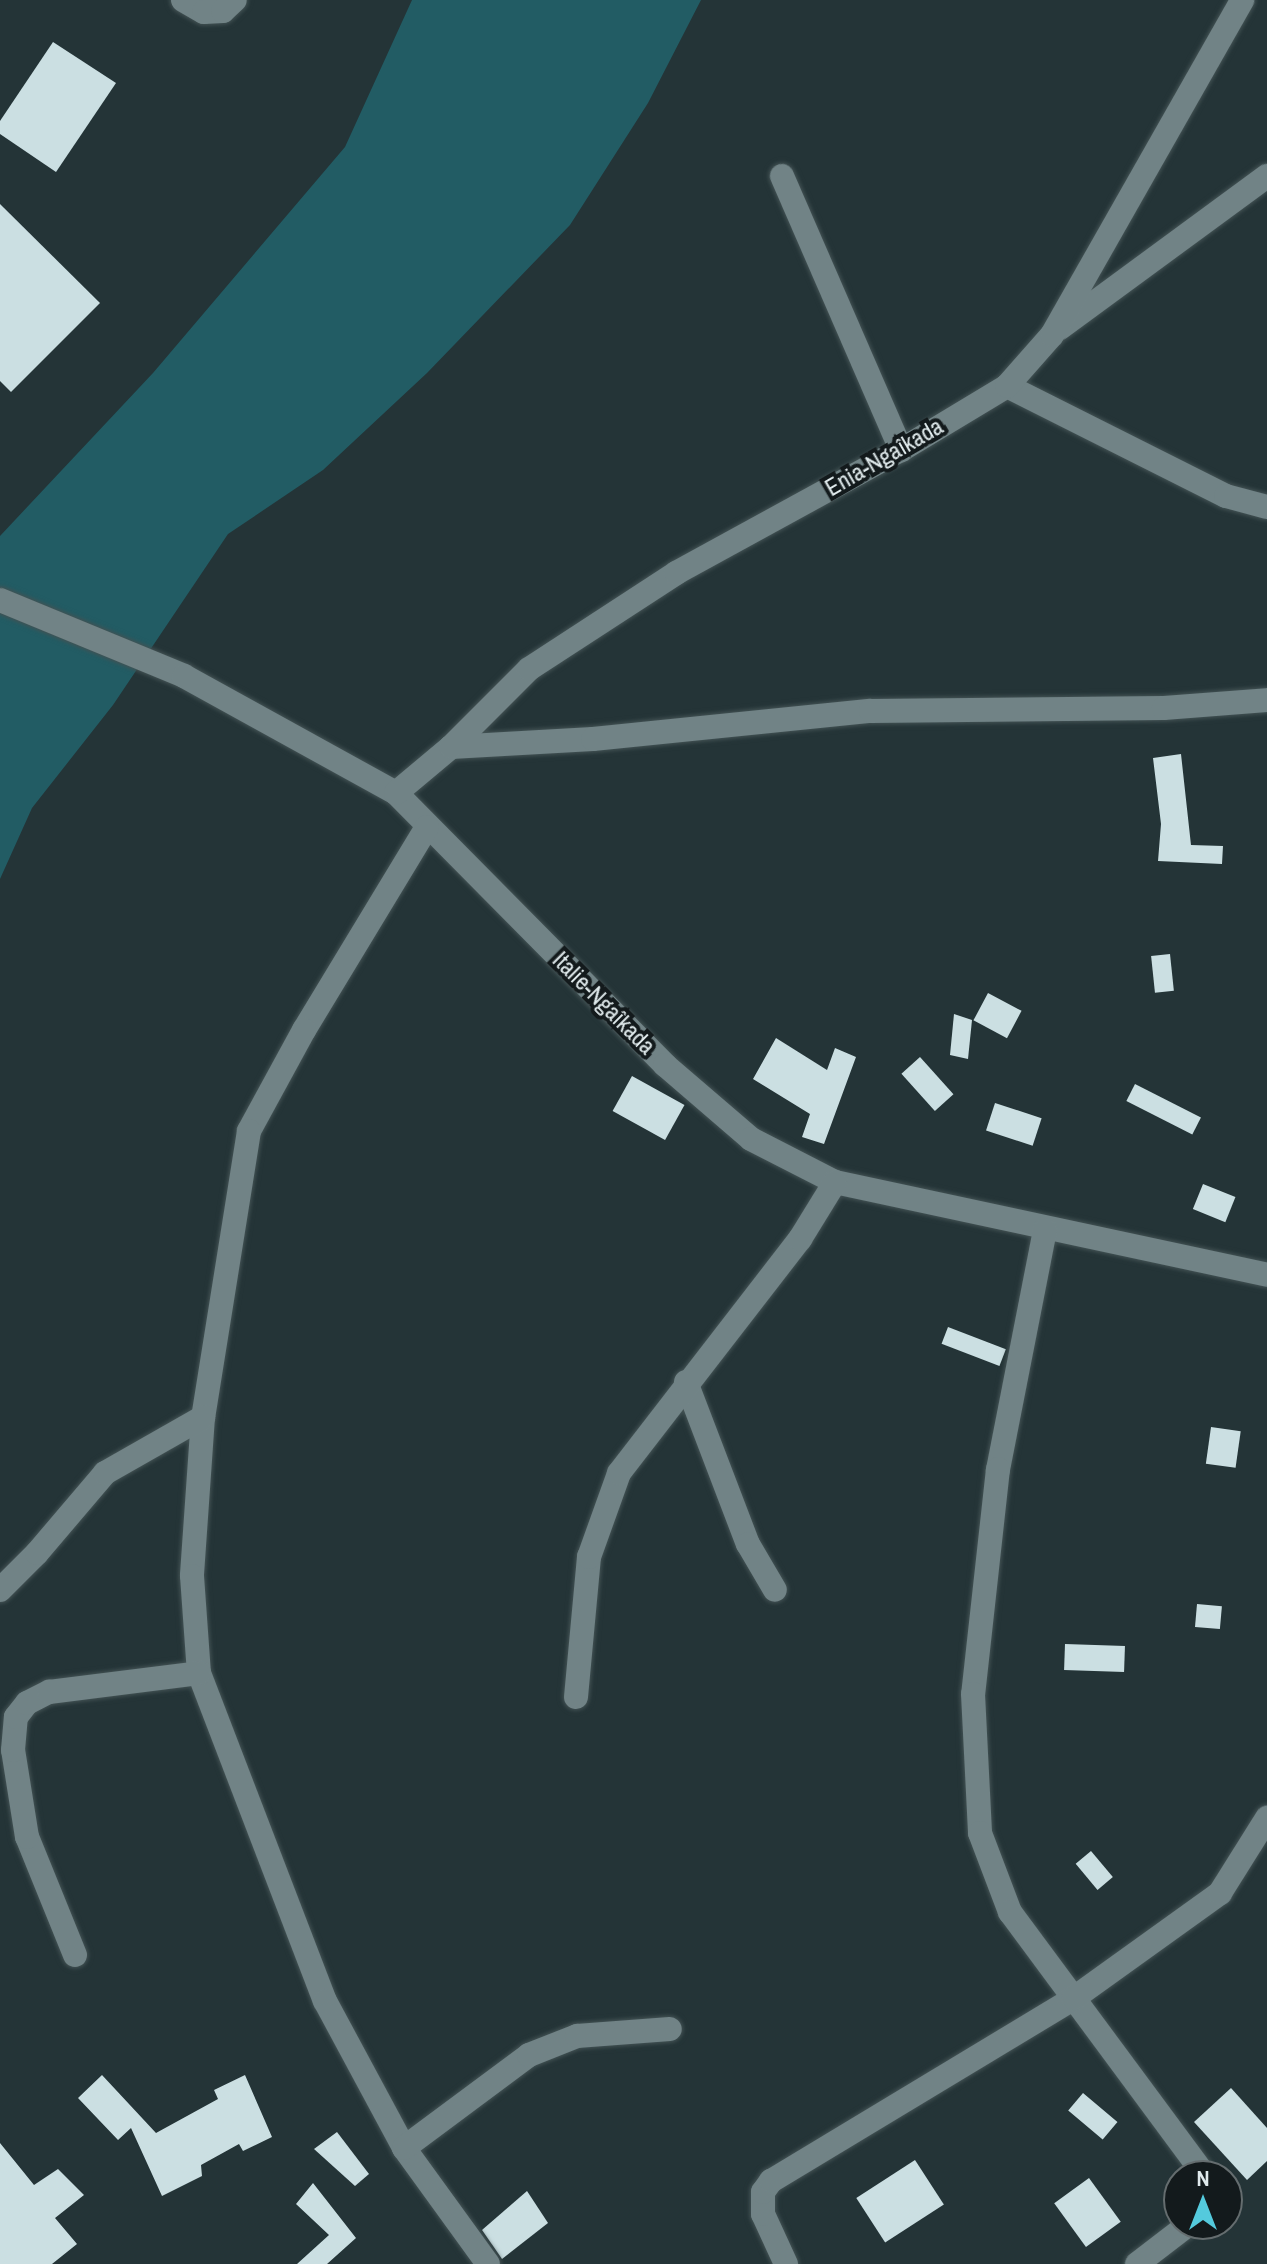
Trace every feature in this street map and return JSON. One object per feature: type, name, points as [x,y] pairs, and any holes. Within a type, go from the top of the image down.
[{"type":"street","points":[[183,0],[204,12],[223,11],[235,0]]},
{"type":"street","name":"Enia-Ngaîkada","points":[[396,793],[451,747],[529,669],[676,573],[901,450],[1007,386],[1052,335],[1242,0]]},
{"type":"street","points":[[782,176],[901,450]]},
{"type":"street","points":[[1052,335],[1267,176]]},
{"type":"street","points":[[1007,386],[1226,496],[1267,507]]},
{"type":"street","name":"Italie-Ngaîkada","points":[[0,600],[184,676],[396,793],[665,1065],[751,1139],[835,1182],[1045,1230],[1267,1275]]},
{"type":"street","points":[[451,747],[593,739],[871,711],[1164,708],[1267,700]]},
{"type":"street","points":[[427,827],[304,1030],[249,1131],[203,1417],[192,1576],[199,1673],[325,2001],[404,2148],[488,2264]]},
{"type":"street","points":[[576,1697],[589,1557],[619,1473],[686,1382],[800,1239],[835,1182]]},
{"type":"street","points":[[1045,1230],[998,1469],[973,1694],[980,1833],[1010,1912],[1193,2160]]},
{"type":"street","points":[[686,1382],[748,1544],[775,1590]]},
{"type":"street","points":[[0,1590],[37,1553],[105,1473],[203,1417]]},
{"type":"street","points":[[75,1955],[27,1837],[13,1750],[16,1717],[27,1703],[49,1692],[199,1673]]},
{"type":"street","points":[[786,2264],[763,2214],[763,2192],[771,2181],[1074,1998],[1220,1893],[1267,1818]]},
{"type":"street","points":[[404,2148],[529,2055],[577,2036],[670,2029]]},
{"type":"street","points":[[1137,2264],[1168,2240]]},
{"type":"shaded area","points":[[412,0],[701,0],[648,103],[570,225],[427,373],[323,470],[228,534],[113,705],[32,808],[0,879],[0,536],[153,373],[345,147]]},
{"type":"building","points":[[53,42],[116,83],[56,172],[0,134],[0,121]]},
{"type":"building","points":[[0,204],[100,303],[11,392],[0,381]]},
{"type":"building","points":[[1181,754],[1191,845],[1223,846],[1222,864],[1158,861],[1161,824],[1153,758]]},
{"type":"building","points":[[1170,954],[1174,991],[1155,993],[1151,956]]},
{"type":"building","points":[[988,993],[1022,1011],[1007,1038],[973,1020]]},
{"type":"building","points":[[954,1014],[972,1020],[968,1059],[950,1055]]},
{"type":"building","points":[[776,1038],[827,1070],[835,1048],[856,1057],[824,1144],[802,1137],[810,1114],[753,1079]]},
{"type":"building","points":[[920,1057],[953,1094],[935,1111],[901,1074]]},
{"type":"building","points":[[632,1076],[684,1105],[665,1140],[613,1111]]},
{"type":"building","points":[[1135,1084],[1201,1118],[1192,1135],[1126,1101]]},
{"type":"building","points":[[995,1103],[1042,1118],[1033,1146],[986,1131]]},
{"type":"building","points":[[1203,1184],[1235,1197],[1225,1222],[1193,1209]]},
{"type":"building","points":[[948,1327],[1006,1349],[999,1366],[942,1344]]},
{"type":"building","points":[[1211,1427],[1241,1431],[1236,1468],[1206,1464]]},
{"type":"building","points":[[1197,1604],[1222,1606],[1220,1629],[1195,1627]]},
{"type":"building","points":[[1065,1644],[1125,1646],[1124,1672],[1064,1670]]},
{"type":"building","points":[[1091,1851],[1113,1877],[1098,1890],[1076,1864]]},
{"type":"building","points":[[102,2075],[156,2133],[218,2099],[214,2090],[245,2075],[272,2137],[243,2151],[239,2144],[201,2165],[202,2176],[162,2196],[131,2128],[118,2140],[78,2098]]},
{"type":"building","points":[[1231,2088],[1267,2128],[1267,2161],[1247,2180],[1243,2176],[1243,2160],[1229,2160],[1194,2122]]},
{"type":"building","points":[[1083,2093],[1117,2122],[1103,2140],[1068,2111]]},
{"type":"building","points":[[337,2132],[369,2174],[355,2186],[314,2149]]},
{"type":"building","points":[[0,2143],[34,2185],[58,2169],[84,2195],[55,2218],[77,2244],[52,2264],[0,2264]]},
{"type":"building","points":[[915,2160],[944,2204],[885,2243],[856,2198]]},
{"type":"building","points":[[1089,2178],[1121,2222],[1086,2247],[1054,2203]]},
{"type":"building","points":[[313,2183],[356,2238],[327,2264],[297,2264],[329,2235],[296,2204]]},
{"type":"building","points":[[527,2191],[548,2223],[502,2259],[482,2230]]}]
